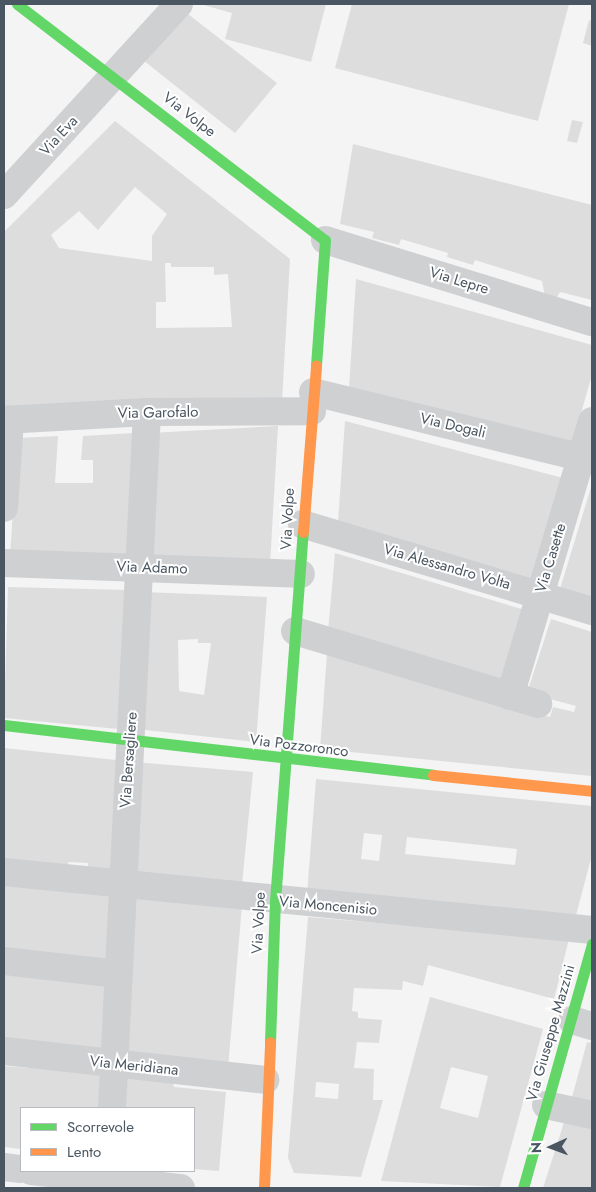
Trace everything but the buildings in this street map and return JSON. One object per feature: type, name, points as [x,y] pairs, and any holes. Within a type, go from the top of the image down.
[{"type":"main road","name":"Via Volpe","points":[[17,4],[115,77],[325,240],[302,524],[301,574],[274,901],[265,1080],[264,1188]]},
{"type":"main road","name":"Via Pozzoronco","points":[[4,725],[131,738],[286,760],[592,790]]},
{"type":"main road","name":"Via Giuseppe Mazzini","points":[[523,1188],[546,1105],[582,1023],[592,944]]},
{"type":"street","name":"Via Eva","points":[[4,195],[115,77],[179,4]]},
{"type":"street","name":"Via Lepre","points":[[325,240],[592,322]]},
{"type":"street","name":"Via Garofalo","points":[[7,420],[313,402]]},
{"type":"street","name":"Via Dogali","points":[[313,402],[587,458]]},
{"type":"street","name":"Via Bersagliere","points":[[112,1107],[120,882],[131,738],[147,412]]},
{"type":"street","points":[[4,508],[7,420]]},
{"type":"street","name":"Via Casette","points":[[510,696],[540,594],[587,458],[592,421]]},
{"type":"street","name":"Via Alessandro Volta","points":[[302,524],[592,611]]},
{"type":"street","name":"Via Adamo","points":[[4,563],[301,574]]},
{"type":"street","points":[[295,631],[538,704]]},
{"type":"street","name":"Via Moncenisio","points":[[4,872],[120,882],[274,901],[592,930]]},
{"type":"street","points":[[4,961],[118,974]]},
{"type":"street","name":"Via Meridiana","points":[[4,1051],[265,1080]]},
{"type":"street","points":[[546,1105],[592,1115]]},
{"type":"street","points":[[4,1167],[20,1169]]},
{"type":"street","points":[[38,1172],[181,1188]]},
{"type":"traffic: fast","points":[[17,4],[325,240],[316,366]]},
{"type":"traffic: fast","points":[[270,1042],[275,901],[303,532]]},
{"type":"traffic: fast","points":[[4,725],[433,775]]},
{"type":"traffic: fast","points":[[523,1188],[592,944]]},
{"type":"traffic: slow","points":[[303,532],[316,366]]},
{"type":"traffic: slow","points":[[433,775],[592,791]]},
{"type":"traffic: slow","points":[[264,1188],[270,1042]]}]
